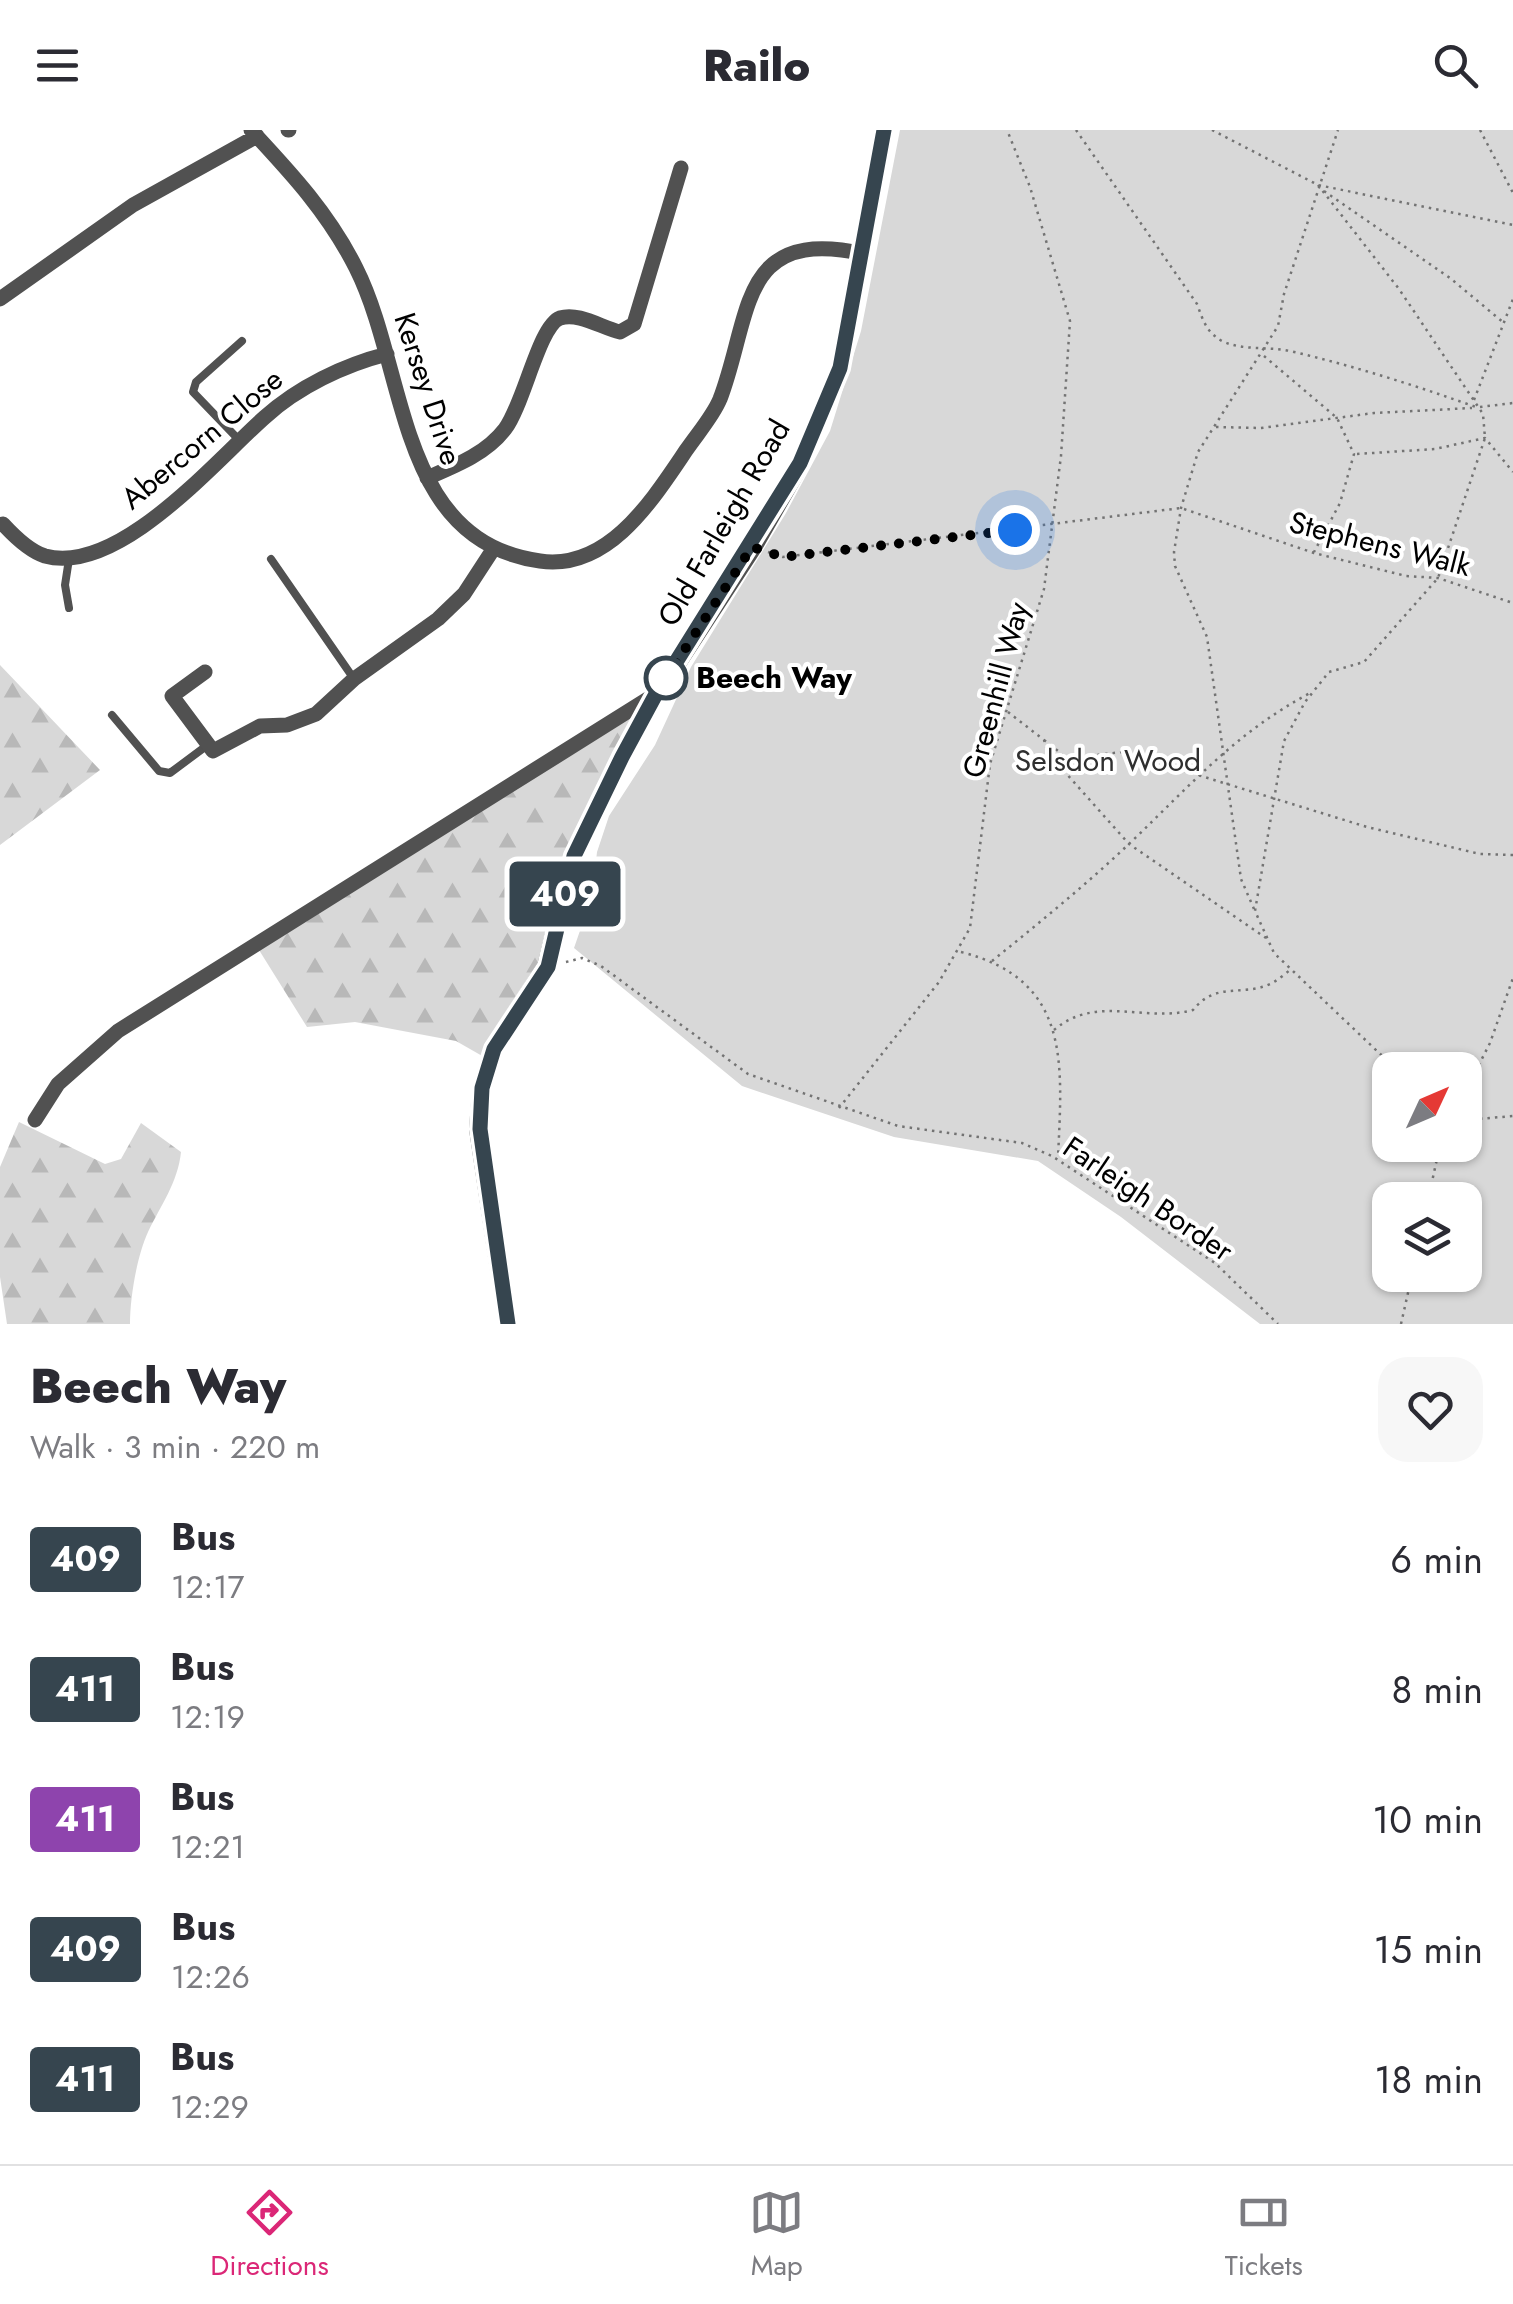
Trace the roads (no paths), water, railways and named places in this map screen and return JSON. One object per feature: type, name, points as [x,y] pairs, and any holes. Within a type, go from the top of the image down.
[{"type":"street","name":"Old Farleigh Road","points":[[508,1324],[480,1129],[482,1088],[494,1049],[548,967],[574,856],[656,694],[752,547],[800,463],[840,368],[884,130]]},
{"type":"street","name":"Kersey Drive","points":[[254,133],[317,201],[358,270],[426,478],[474,540],[511,557],[565,565],[598,551],[650,504],[719,401],[746,303],[766,270],[794,252],[826,246],[864,254]]},
{"type":"street","points":[[0,299],[133,205],[254,133]]},
{"type":"street","points":[[426,478],[471,458],[503,432],[521,403],[543,336],[554,322],[578,317],[620,332],[634,324],[681,168]]},
{"type":"street","name":"Abercorn Close","points":[[69,559],[137,530],[175,505],[300,391],[364,360],[387,354]]},
{"type":"street","points":[[3,524],[43,556],[69,559]]},
{"type":"street","points":[[205,672],[172,696],[213,751],[260,726],[287,725],[316,714],[354,679],[438,619],[464,594],[494,548]]},
{"type":"street","points":[[35,1120],[58,1084],[118,1031],[656,694]]},
{"type":"lane","points":[[240,442],[193,392],[196,382],[242,341]]},
{"type":"lane","points":[[68,608],[65,585],[69,559]]},
{"type":"lane","points":[[272,559],[354,679]]},
{"type":"lane","points":[[112,715],[159,770],[170,773],[208,744]]},
{"type":"place","name":"Beech Way","points":[[666,678]]},
{"type":"park label","name":"Selsdon Wood","points":[[1108,761]]}]
